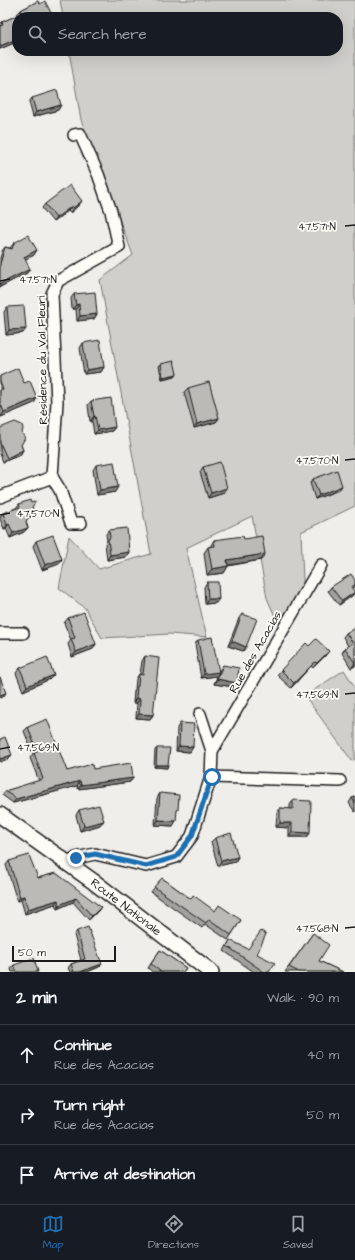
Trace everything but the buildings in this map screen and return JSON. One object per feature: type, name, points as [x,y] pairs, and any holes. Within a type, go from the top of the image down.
[{"type":"main road","name":"Route Nationale","points":[[0,815],[211,972]]},
{"type":"street","name":"Résidence du Val Fleuri","points":[[52,477],[57,402],[52,294],[58,281],[119,247],[112,211],[98,174],[80,134],[74,135]]},
{"type":"street","points":[[0,497],[52,477],[60,490],[71,523],[81,523]]},
{"type":"street","name":"Rue des Acacias","points":[[212,751],[320,565]]},
{"type":"street","points":[[0,633],[23,633]]},
{"type":"street","points":[[69,865],[76,858],[95,854],[146,866],[176,857],[192,836],[212,777],[212,751],[200,714]]},
{"type":"street","points":[[212,777],[340,781]]},
{"type":"shaded area","points":[[60,0],[355,0],[355,506],[301,532],[304,604],[278,623],[267,598],[252,516],[186,548],[207,637],[170,634],[102,638],[85,608],[59,588],[69,536],[99,569],[151,554],[100,280],[133,255],[81,120],[70,56],[343,56],[343,12],[62,12]]},
{"type":"shaded area","points":[[344,670],[355,687],[355,759],[352,761],[305,696]]},
{"type":"route","points":[[76,858],[95,854],[146,866],[176,857],[192,836],[212,777]]}]
